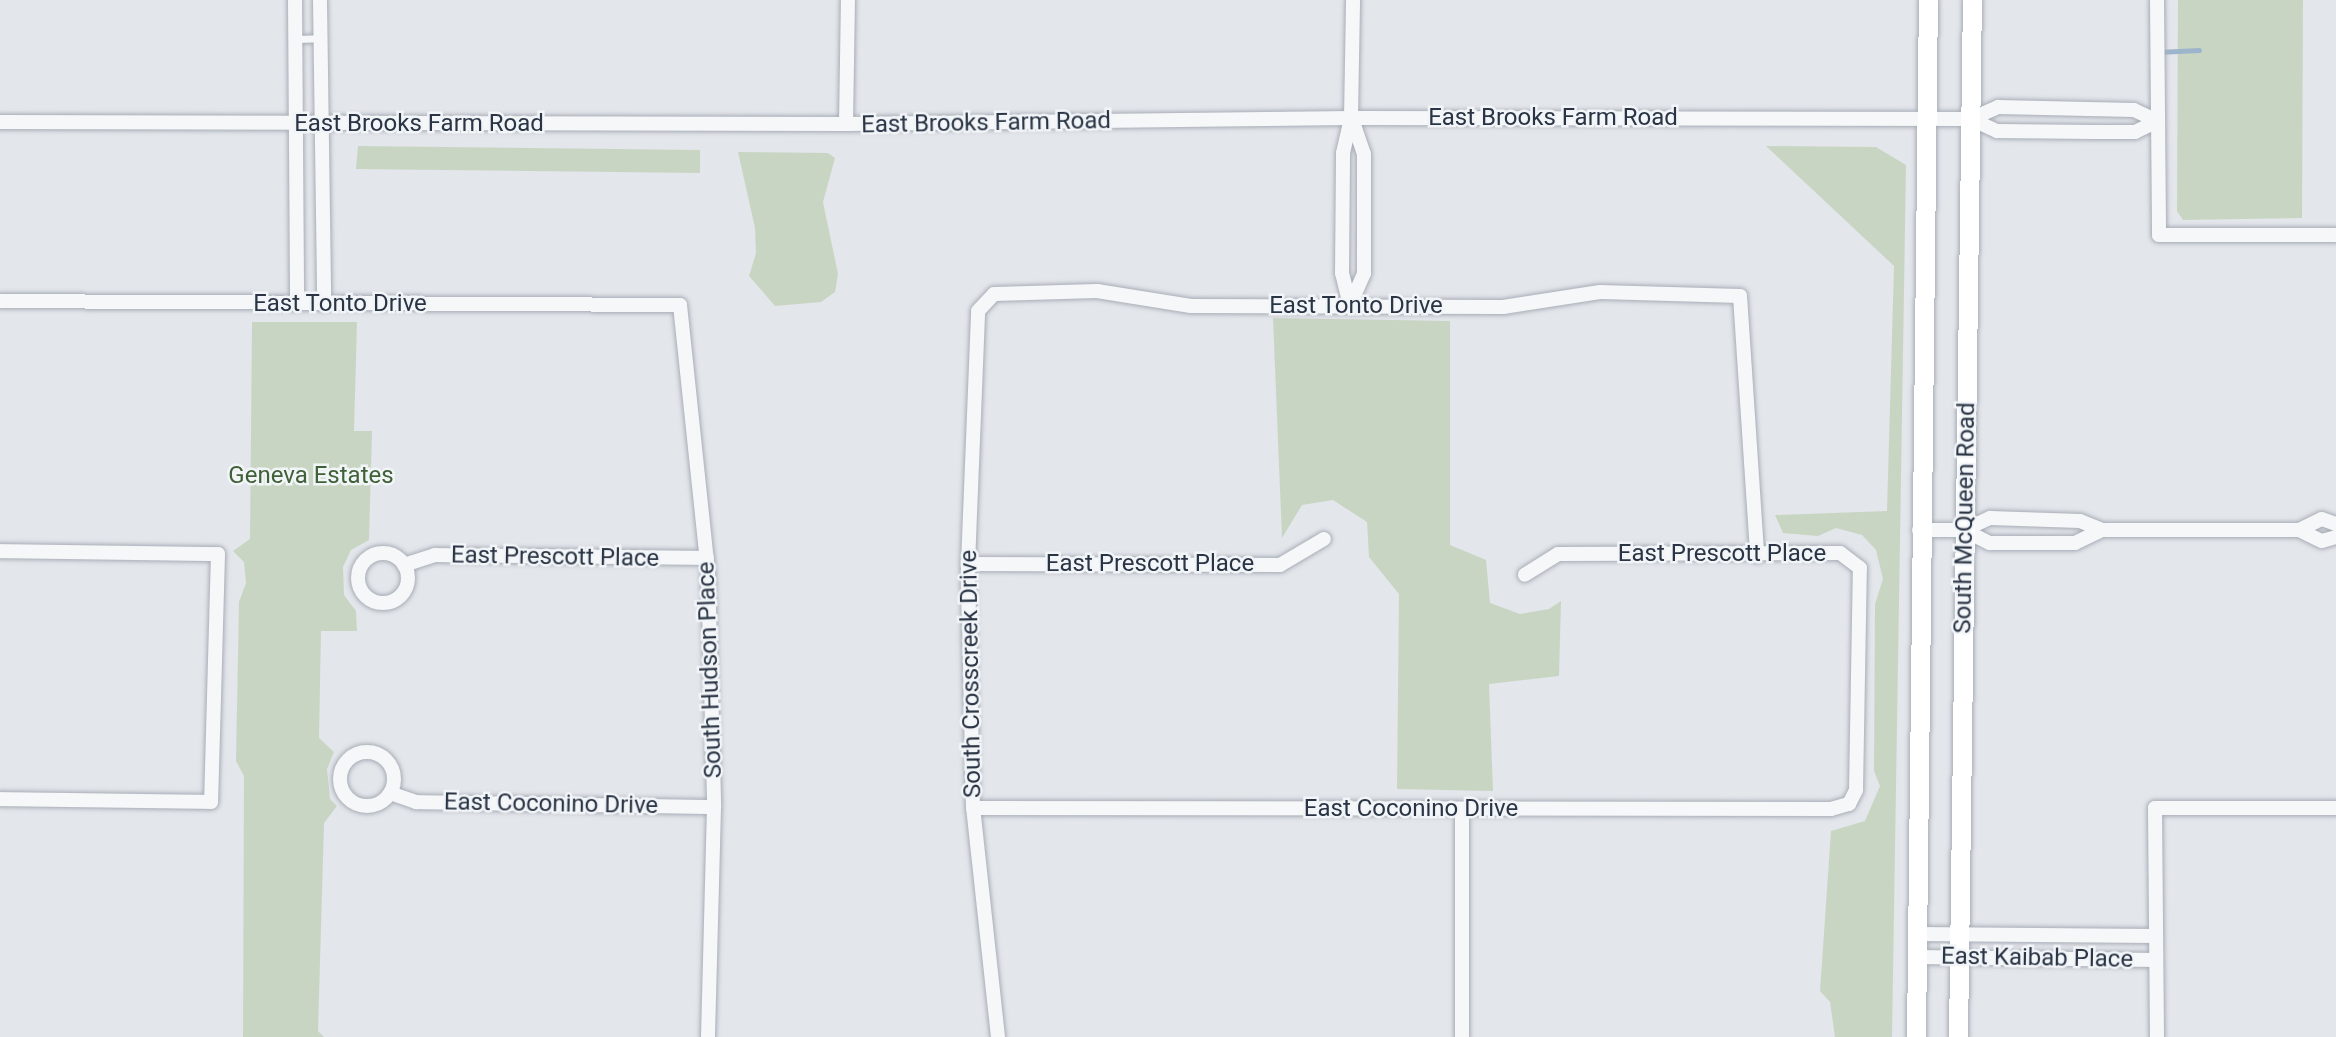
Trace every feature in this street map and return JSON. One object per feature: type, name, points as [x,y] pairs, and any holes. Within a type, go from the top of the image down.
[{"type":"main road","name":"South McQueen Road","points":[[1916,1037],[1919,530],[1928,0]]},
{"type":"main road","name":"South McQueen Road","points":[[1958,1037],[1972,0]]},
{"type":"street","points":[[295,0],[296,304]]},
{"type":"street","points":[[320,0],[324,304]]},
{"type":"street","points":[[846,124],[848,0]]},
{"type":"street","points":[[1350,305],[1342,260],[1343,153],[1351,118],[1353,0]]},
{"type":"street","points":[[2157,0],[2159,234],[2336,235]]},
{"type":"street","name":"East Brooks Farm Road","points":[[0,122],[846,124],[1351,118],[1971,119],[1998,107],[2134,110],[2158,121]]},
{"type":"street","points":[[2071,132],[2072,108]]},
{"type":"street","points":[[1350,305],[1364,273],[1364,154],[1351,118]]},
{"type":"street","name":"East Brooks Farm Road","points":[[1971,119],[1997,131],[2071,132],[2135,132],[2158,121]]},
{"type":"street","name":"East Tonto Drive","points":[[978,311],[994,294],[1097,291],[1191,306],[1503,307],[1600,292],[1740,296],[1757,555]]},
{"type":"street","name":"East Tonto Drive","points":[[0,301],[680,305]]},
{"type":"street","name":"South Hudson Place","points":[[680,305],[708,558],[714,807],[708,1037]]},
{"type":"street","name":"South Crosscreek Drive","points":[[978,311],[968,564],[973,808],[998,1037]]},
{"type":"street","points":[[1919,530],[1964,530],[1990,518],[2080,521],[2102,530],[2299,530],[2322,519],[2336,524]]},
{"type":"street","points":[[2046,520],[2046,543]]},
{"type":"street","points":[[1964,530],[1990,543],[2074,542],[2102,530]]},
{"type":"street","points":[[2299,530],[2322,541],[2336,537]]},
{"type":"street","name":"East Prescott Place","points":[[968,564],[1280,565],[1324,539]]},
{"type":"street","points":[[0,551],[218,554],[211,802],[0,799]]},
{"type":"street","name":"East Prescott Place","points":[[1525,575],[1558,554],[1840,553],[1860,568],[1856,790],[1849,804]]},
{"type":"street","name":"East Prescott Place","points":[[404,565],[435,555],[708,558]]},
{"type":"street","name":"East Coconino Drive","points":[[390,793],[416,802],[714,807]]},
{"type":"street","name":"East Coconino Drive","points":[[973,808],[1832,809],[1849,804]]},
{"type":"street","points":[[2157,1037],[2155,808],[2336,808]]},
{"type":"street","points":[[1462,809],[1462,1037]]},
{"type":"street","name":"East Kaibab Place","points":[[1917,934],[2156,936]]},
{"type":"street","name":"East Kaibab Place","points":[[1917,957],[2156,960]]},
{"type":"lane","points":[[296,39],[321,38]]},
{"type":"lane","points":[[2089,936],[2089,960]]},
{"type":"green space","points":[[2178,0],[2303,0],[2302,218],[2183,220],[2177,211]]},
{"type":"green space","points":[[358,146],[700,150],[700,173],[356,169]]},
{"type":"green space","points":[[1766,146],[1876,147],[1906,165],[1892,1037],[1835,1037],[1830,1002],[1820,991],[1831,831],[1865,821],[1880,786],[1874,771],[1875,604],[1883,579],[1876,550],[1862,535],[1836,528],[1818,536],[1783,533],[1775,515],[1887,511],[1894,266]]},
{"type":"green space","points":[[738,152],[828,153],[835,158],[823,202],[838,274],[835,292],[821,302],[775,306],[749,276],[756,253],[755,228]]},
{"type":"green space","points":[[1273,318],[1450,321],[1450,545],[1486,560],[1490,603],[1520,614],[1549,609],[1561,601],[1559,676],[1489,684],[1493,791],[1397,789],[1399,594],[1369,557],[1367,522],[1333,500],[1302,505],[1282,538]]},
{"type":"green space","name":"Geneva Estates","points":[[252,322],[357,322],[354,431],[372,431],[369,540],[351,550],[343,567],[344,595],[356,611],[357,631],[321,631],[319,738],[334,752],[327,769],[330,799],[337,806],[324,823],[318,1031],[324,1037],[243,1037],[244,776],[236,761],[239,602],[246,583],[244,562],[233,551],[250,539]]},
{"type":"waterway","points":[[2158,52],[2199,50]]}]
